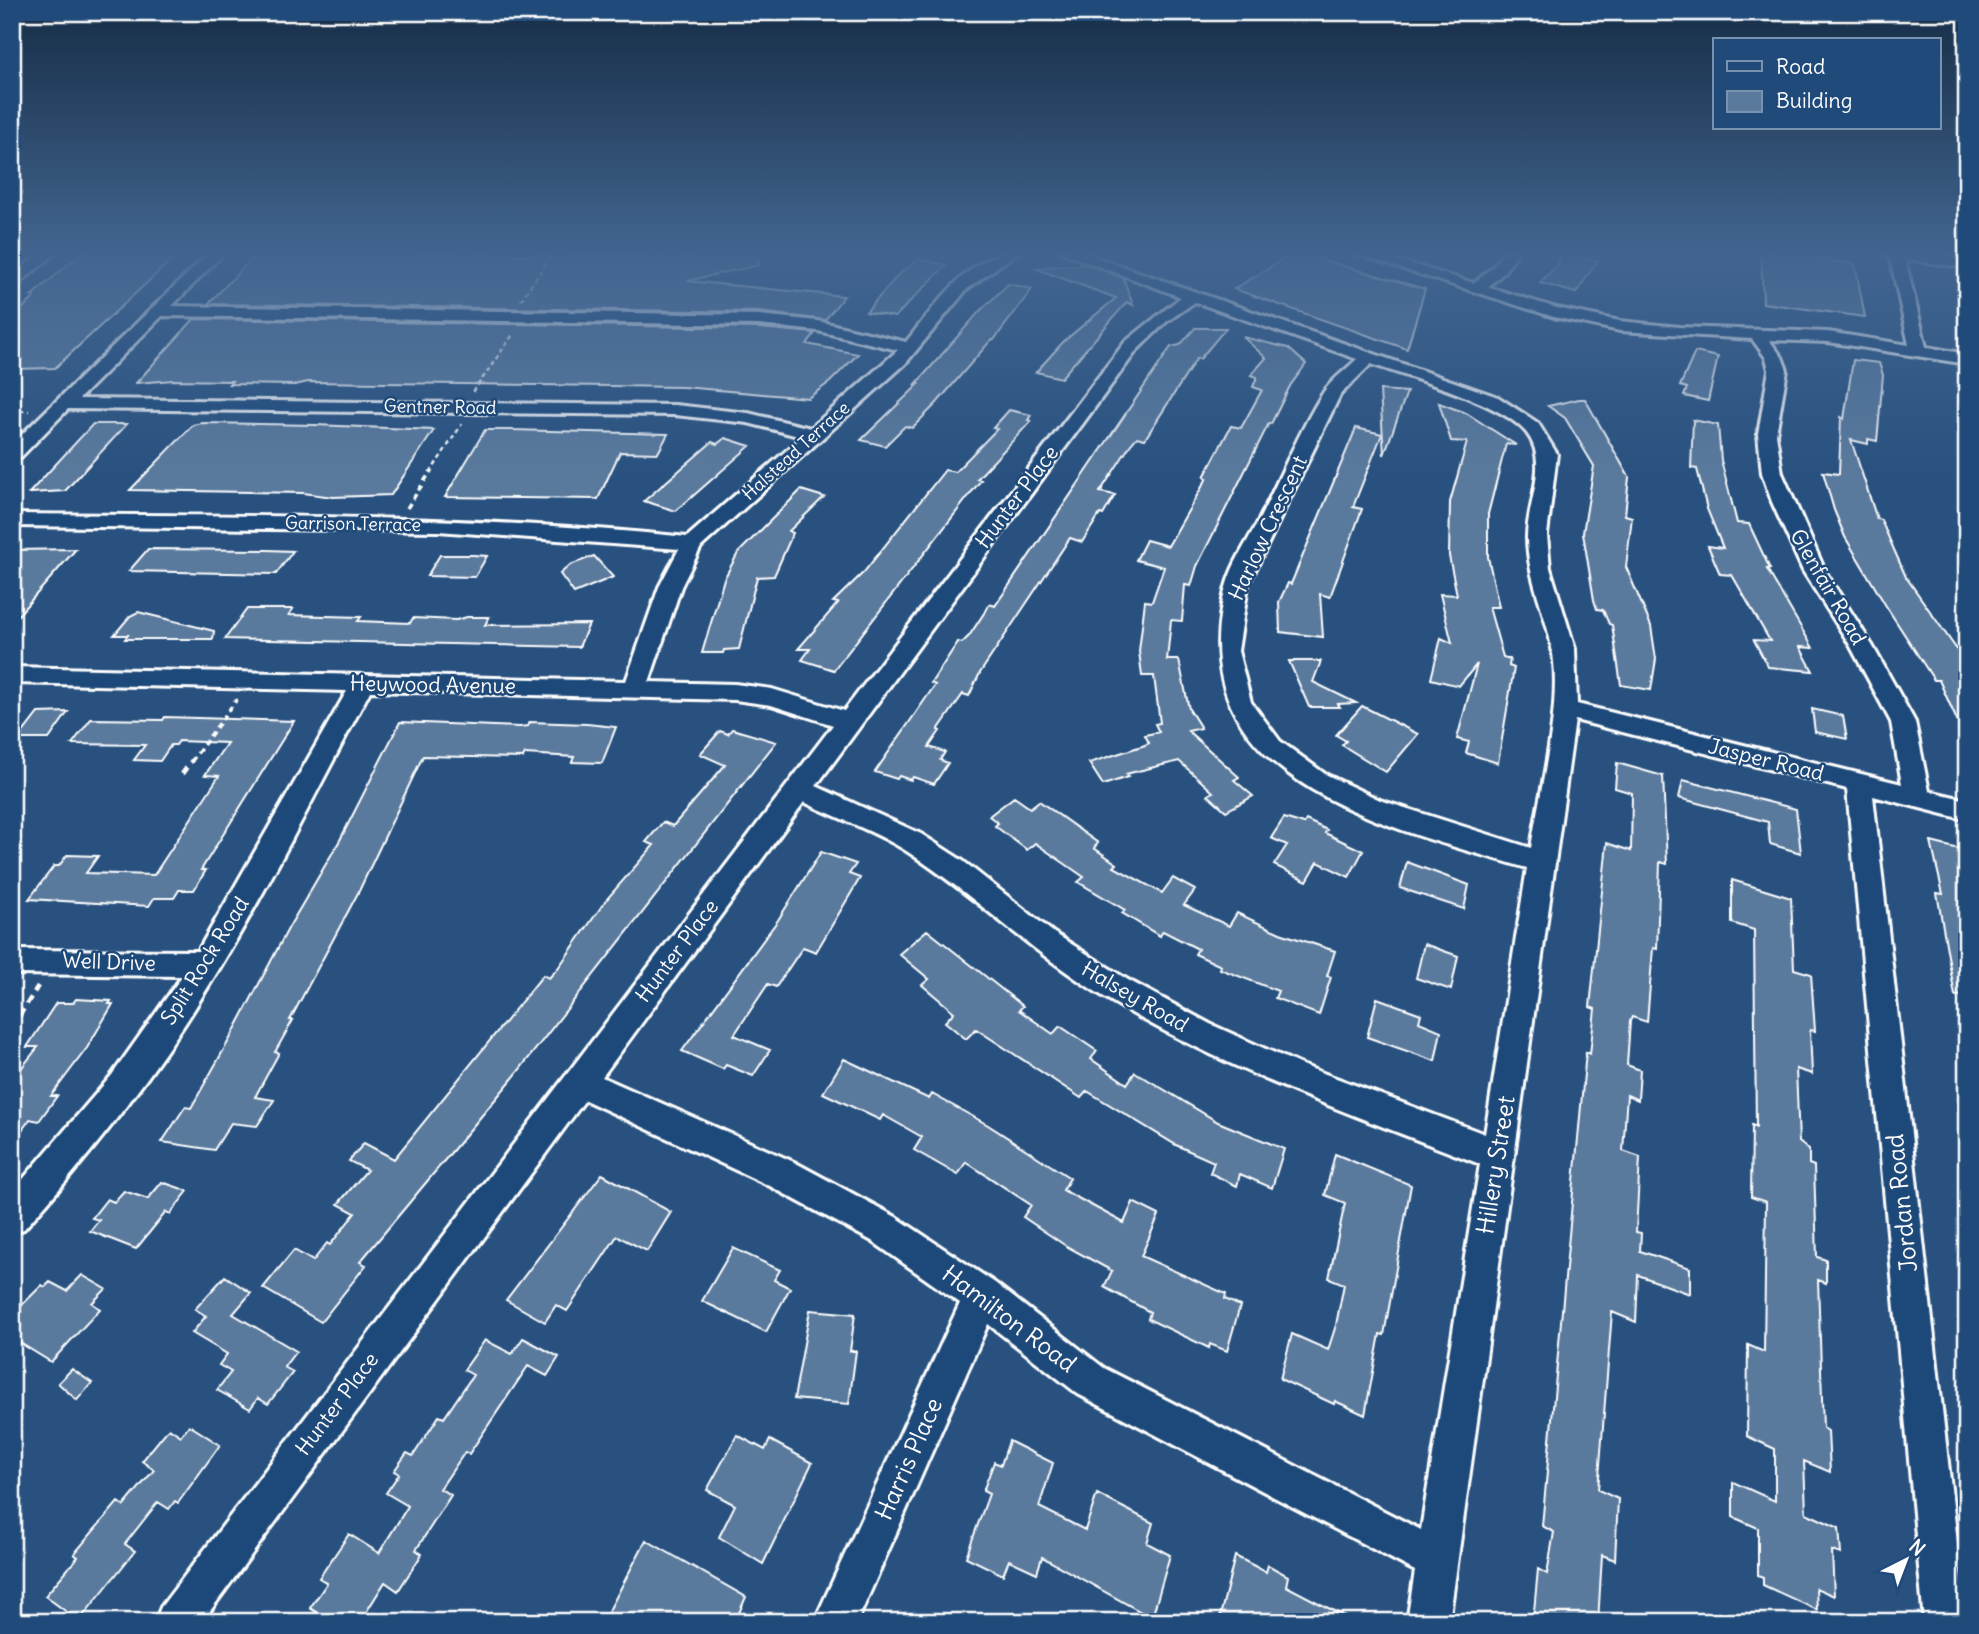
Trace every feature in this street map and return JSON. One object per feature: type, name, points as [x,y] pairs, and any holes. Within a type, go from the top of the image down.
[{"type":"street","points":[[12,455],[140,328]]},
{"type":"street","points":[[828,328],[910,348]]},
{"type":"street","name":"Halstead Terrace","points":[[635,689],[670,587],[692,544],[910,348],[927,328]]},
{"type":"street","name":"Hunter Place","points":[[176,1622],[1130,345],[1149,328]]},
{"type":"street","name":"Hillery Street","points":[[1288,328],[1492,401],[1515,413],[1532,427],[1543,441],[1548,465],[1536,535],[1539,568],[1564,649],[1565,709],[1428,1622]]},
{"type":"street","points":[[1654,328],[1828,337],[1967,359]]},
{"type":"street","points":[[1912,328],[1918,350]]},
{"type":"street","name":"Glenfair Road","points":[[1757,335],[1779,370],[1767,434],[1772,473],[1782,502],[1814,571],[1861,645],[1903,722],[1918,798]]},
{"type":"street","name":"Harlow Crescent","points":[[1369,357],[1332,393],[1237,584],[1227,635],[1234,691],[1247,716],[1265,741],[1321,786],[1356,804],[1542,862]]},
{"type":"street","name":"Gentner Road","points":[[63,404],[470,407],[700,412],[748,418],[813,434]]},
{"type":"street","name":"Garrison Terrace","points":[[12,520],[397,524],[583,531],[692,544]]},
{"type":"street","name":"Heywood Avenue","points":[[12,675],[735,692],[772,697],[849,721]]},
{"type":"street","name":"Split Rock Road","points":[[12,1217],[111,1099],[206,964],[363,683]]},
{"type":"street","name":"Jasper Road","points":[[1565,709],[1967,810]]},
{"type":"street","name":"Jordan Road","points":[[1859,783],[1945,1622]]},
{"type":"street","name":"Halsey Road","points":[[799,789],[912,841],[953,869],[1044,942],[1117,989],[1199,1034],[1289,1075],[1498,1155]]},
{"type":"street","name":"Well Drive","points":[[12,962],[46,960],[206,964]]},
{"type":"street","name":"Hamilton Road","points":[[579,1082],[782,1174],[884,1229],[982,1296],[1091,1381],[1437,1560]]},
{"type":"street","name":"Harris Place","points":[[835,1622],[982,1296]]},
{"type":"path","points":[[397,524],[519,328]]},
{"type":"path","points":[[182,774],[240,695]]},
{"type":"path","points":[[12,1028],[42,979]]},
{"type":"building","points":[[12,328],[98,328],[55,368],[12,369]]},
{"type":"building","points":[[186,328],[762,328],[815,333],[807,344],[858,354],[830,382],[808,398],[683,387],[308,382],[295,385],[173,380],[136,383]]},
{"type":"building","points":[[965,328],[1003,328],[912,428],[905,426],[885,446],[861,440],[919,384],[916,384]]},
{"type":"building","points":[[1079,328],[1104,328],[1061,378],[1036,372]]},
{"type":"building","points":[[1195,328],[1226,328],[1200,359],[1197,358],[1145,439],[1137,437],[1131,444],[1100,492],[1115,495],[1103,515],[1100,514],[1082,542],[1070,538],[980,673],[969,696],[963,694],[938,730],[940,731],[929,747],[945,752],[940,760],[948,763],[934,784],[913,777],[911,780],[899,776],[897,779],[875,772],[935,685],[931,683],[958,642],[962,643],[969,636],[990,604],[995,606],[1171,347],[1180,345]]},
{"type":"building","points":[[1347,328],[1413,328],[1407,349]]},
{"type":"building","points":[[1243,337],[1288,348],[1306,364],[1290,386],[1271,424],[1269,423],[1197,566],[1191,586],[1185,585],[1182,621],[1171,620],[1167,660],[1179,660],[1189,709],[1201,728],[1188,731],[1239,777],[1234,780],[1253,796],[1226,811],[1208,795],[1213,792],[1179,761],[1126,774],[1128,777],[1103,785],[1089,763],[1145,745],[1149,743],[1145,735],[1159,732],[1155,724],[1160,723],[1154,676],[1142,676],[1139,651],[1145,601],[1152,602],[1164,567],[1136,560],[1146,540],[1168,546],[1207,478],[1204,477],[1231,426],[1241,428],[1262,390],[1253,387],[1257,377],[1251,375],[1266,358]]},
{"type":"building","points":[[1695,352],[1718,357],[1708,401],[1684,396],[1687,388],[1680,386]]},
{"type":"building","points":[[1853,360],[1879,363],[1883,375],[1877,441],[1868,439],[1868,444],[1851,440],[1877,519],[1881,520],[1906,577],[1967,664],[1967,743],[1939,680],[1934,680],[1886,606],[1845,537],[1834,510],[1823,472],[1839,474],[1841,417],[1844,419]]},
{"type":"building","points":[[1380,390],[1407,392],[1384,455]]},
{"type":"building","points":[[1585,399],[1629,477],[1625,515],[1632,517],[1626,567],[1651,626],[1656,659],[1651,690],[1621,685],[1612,625],[1603,610],[1597,609],[1594,600],[1583,533],[1594,466],[1565,418],[1548,406]]},
{"type":"building","points":[[1439,403],[1466,413],[1516,445],[1506,444],[1488,514],[1488,557],[1499,607],[1489,607],[1503,657],[1510,659],[1509,666],[1514,668],[1498,763],[1466,753],[1469,742],[1457,739],[1477,664],[1459,686],[1431,679],[1441,638],[1452,643],[1440,594],[1457,595],[1449,556],[1450,502],[1467,442],[1451,441]]},
{"type":"building","points":[[1009,410],[1031,415],[1028,420],[1031,421],[977,479],[981,480],[834,670],[802,660],[810,649],[798,649],[838,603],[833,602],[864,572],[945,470],[955,472],[997,429],[993,428]]},
{"type":"building","points":[[1693,420],[1718,425],[1721,460],[1737,523],[1749,524],[1770,569],[1767,569],[1813,648],[1800,647],[1813,671],[1768,667],[1754,640],[1770,641],[1732,575],[1720,574],[1708,546],[1723,548],[1707,509],[1697,469],[1691,468]]},
{"type":"building","points":[[202,423],[434,430],[391,495],[333,497],[303,493],[130,490],[193,425]]},
{"type":"building","points":[[93,424],[127,424],[65,491],[29,493]]},
{"type":"building","points":[[1356,428],[1382,434],[1353,507],[1362,509],[1330,597],[1320,594],[1323,637],[1280,632],[1279,602],[1288,583],[1291,584]]},
{"type":"building","points":[[485,430],[668,434],[658,453],[620,452],[598,499],[445,497]]},
{"type":"building","points":[[725,438],[750,446],[676,511],[644,501],[712,442],[717,444]]},
{"type":"building","points":[[801,490],[824,497],[789,531],[793,533],[774,576],[757,577],[739,649],[724,650],[723,653],[702,653],[724,579],[738,553]]},
{"type":"building","points":[[76,549],[12,622],[12,550]]},
{"type":"building","points":[[148,549],[293,551],[276,574],[129,571]]},
{"type":"building","points":[[440,555],[487,556],[475,577],[427,576]]},
{"type":"building","points":[[594,556],[613,577],[574,593],[560,574],[570,565]]},
{"type":"building","points":[[247,609],[293,609],[289,615],[361,617],[358,621],[410,623],[413,618],[456,620],[489,617],[485,625],[589,624],[579,647],[225,639]]},
{"type":"building","points":[[138,612],[214,631],[213,639],[125,639],[128,635],[114,635],[130,616]]},
{"type":"building","points":[[1289,661],[1321,661],[1313,682],[1356,703],[1338,704],[1340,707],[1309,707]]},
{"type":"building","points":[[1362,706],[1418,734],[1386,772],[1342,745],[1346,741],[1336,735]]},
{"type":"building","points":[[1812,709],[1843,716],[1847,739],[1815,732]]},
{"type":"building","points":[[68,712],[49,739],[18,739],[38,713]]},
{"type":"building","points":[[165,717],[294,721],[201,870],[206,870],[194,890],[179,890],[174,898],[154,898],[149,906],[29,899],[54,866],[59,866],[67,855],[98,856],[86,873],[154,875],[219,776],[205,775],[227,743],[179,741],[176,745],[171,745],[160,761],[134,760],[145,745],[72,744],[91,719],[163,720]]},
{"type":"building","points":[[400,722],[520,727],[528,726],[530,722],[616,727],[602,763],[572,762],[574,757],[525,754],[523,758],[423,756],[359,891],[275,1052],[279,1053],[255,1097],[274,1100],[257,1126],[231,1123],[214,1150],[162,1142],[185,1107],[191,1108],[289,927],[340,840]]},
{"type":"building","points":[[732,729],[776,742],[513,1078],[360,1262],[366,1265],[321,1322],[263,1288],[294,1250],[313,1261],[327,1243],[330,1245],[355,1213],[338,1204],[367,1170],[349,1161],[364,1143],[394,1159],[543,975],[549,978],[558,968],[606,900],[654,845],[646,842],[663,822],[673,826],[725,765],[700,754],[720,731],[728,734]]},
{"type":"building","points":[[1617,763],[1663,776],[1667,864],[1660,862],[1657,949],[1653,948],[1647,1022],[1632,1017],[1630,1021],[1627,1065],[1640,1070],[1638,1100],[1627,1095],[1623,1151],[1640,1157],[1636,1232],[1641,1233],[1640,1251],[1690,1268],[1690,1294],[1638,1275],[1636,1322],[1612,1312],[1598,1490],[1618,1499],[1615,1560],[1602,1555],[1598,1622],[1533,1622],[1538,1569],[1547,1574],[1554,1532],[1542,1526],[1586,1052],[1590,1054],[1595,1009],[1590,1007],[1607,843],[1631,851],[1632,793],[1615,788]]},
{"type":"building","points":[[1683,780],[1796,809],[1801,853],[1770,844],[1768,822],[1679,798]]},
{"type":"building","points":[[1014,797],[1030,808],[1039,801],[1098,843],[1094,848],[1117,864],[1114,867],[1162,893],[1173,878],[1195,890],[1184,905],[1229,926],[1237,913],[1280,933],[1335,951],[1327,976],[1331,977],[1319,1015],[1275,998],[1278,991],[1220,969],[1221,966],[1195,954],[1198,949],[1163,931],[1160,936],[1122,913],[1125,910],[1078,882],[1084,877],[1035,843],[1027,850],[995,826],[998,823],[989,816]]},
{"type":"building","points":[[1284,818],[1304,824],[1306,820],[1327,830],[1325,833],[1363,851],[1349,877],[1318,862],[1307,881],[1274,865],[1287,845],[1271,838]]},
{"type":"building","points":[[1931,842],[1967,851],[1967,995],[1955,996],[1937,893],[1943,894]]},
{"type":"building","points":[[821,852],[856,864],[849,874],[860,878],[816,952],[803,947],[776,987],[768,984],[734,1035],[770,1050],[753,1076],[726,1065],[723,1069],[682,1051],[778,920]]},
{"type":"building","points":[[1407,862],[1469,885],[1464,909],[1400,888]]},
{"type":"building","points":[[1732,880],[1791,898],[1794,969],[1811,974],[1815,1031],[1810,1030],[1812,1074],[1796,1069],[1799,1142],[1809,1150],[1809,1164],[1814,1166],[1817,1257],[1826,1260],[1826,1283],[1818,1280],[1823,1428],[1828,1431],[1830,1472],[1804,1461],[1806,1513],[1839,1528],[1841,1554],[1832,1551],[1834,1596],[1816,1588],[1817,1610],[1763,1585],[1763,1577],[1758,1575],[1758,1528],[1733,1517],[1733,1482],[1775,1501],[1775,1449],[1747,1436],[1748,1345],[1764,1352],[1766,1202],[1751,1197],[1752,1125],[1756,1127],[1754,930],[1732,923]]},
{"type":"building","points":[[927,930],[1023,1006],[1019,1010],[1053,1034],[1060,1026],[1097,1051],[1091,1059],[1127,1084],[1135,1072],[1218,1122],[1284,1149],[1272,1188],[1240,1174],[1237,1186],[1210,1173],[1214,1162],[1176,1145],[1087,1091],[1081,1098],[976,1029],[966,1039],[945,1022],[954,1012],[922,985],[929,979],[899,954]]},
{"type":"building","points":[[1424,944],[1458,956],[1451,990],[1416,978]]},
{"type":"building","points":[[1377,998],[1421,1014],[1419,1022],[1441,1031],[1435,1061],[1367,1037]]},
{"type":"building","points":[[76,999],[111,1001],[109,1004],[113,1004],[87,1048],[51,1096],[57,1096],[39,1121],[30,1119],[12,1144],[12,1080],[38,1047],[27,1047],[56,1003],[73,1003]]},
{"type":"building","points":[[844,1059],[929,1099],[932,1094],[988,1125],[1070,1178],[1063,1190],[1124,1223],[1133,1202],[1159,1215],[1141,1256],[1226,1294],[1225,1299],[1240,1306],[1227,1351],[1210,1344],[1209,1348],[1148,1319],[1150,1312],[1104,1287],[1112,1271],[1066,1246],[1023,1217],[1031,1205],[966,1162],[958,1175],[914,1150],[922,1137],[883,1115],[880,1120],[823,1093]]},
{"type":"building","points":[[1335,1154],[1411,1185],[1384,1335],[1380,1334],[1365,1415],[1280,1379],[1292,1334],[1328,1350],[1336,1325],[1344,1284],[1329,1278],[1345,1203],[1325,1195]]},
{"type":"building","points":[[602,1174],[671,1212],[647,1251],[617,1236],[567,1311],[556,1305],[545,1322],[506,1300]]},
{"type":"building","points":[[162,1182],[188,1191],[170,1214],[166,1212],[136,1249],[90,1231],[99,1220],[92,1218],[107,1199],[114,1202],[124,1191],[148,1199]]},
{"type":"building","points":[[733,1248],[780,1270],[774,1280],[790,1288],[766,1332],[702,1301]]},
{"type":"building","points":[[82,1275],[106,1289],[92,1303],[100,1309],[51,1362],[12,1338],[12,1315],[42,1285],[45,1287],[50,1282],[67,1291]]},
{"type":"building","points":[[225,1276],[251,1293],[233,1314],[296,1351],[284,1367],[293,1372],[268,1404],[258,1398],[250,1409],[217,1390],[231,1372],[219,1365],[227,1354],[192,1333],[206,1316],[195,1309]]},
{"type":"building","points":[[810,1310],[855,1314],[850,1351],[856,1351],[849,1404],[794,1399]]},
{"type":"building","points":[[523,1338],[559,1357],[547,1376],[528,1366],[469,1454],[465,1452],[440,1489],[451,1495],[416,1550],[422,1554],[398,1591],[385,1582],[360,1622],[331,1622],[310,1608],[327,1583],[319,1578],[349,1534],[379,1553],[408,1506],[386,1493],[399,1474],[394,1471],[407,1453],[413,1456],[439,1416],[444,1418],[473,1375],[464,1370],[485,1340],[512,1354]]},
{"type":"building","points":[[72,1369],[92,1383],[77,1400],[58,1383]]},
{"type":"building","points":[[189,1425],[220,1445],[178,1503],[175,1501],[169,1509],[158,1502],[125,1544],[135,1551],[79,1621],[45,1596],[78,1557],[74,1554],[118,1502],[124,1506],[154,1470],[142,1461],[169,1428],[181,1436]]},
{"type":"building","points":[[737,1435],[765,1450],[770,1440],[812,1463],[763,1564],[719,1537],[735,1505],[707,1490]]},
{"type":"building","points":[[1009,1441],[1053,1463],[1039,1507],[1085,1530],[1097,1494],[1153,1523],[1147,1543],[1170,1555],[1152,1618],[1042,1557],[1037,1573],[1009,1560],[1003,1575],[966,1557],[989,1494],[983,1491],[994,1462],[1001,1465]]},
{"type":"building","points":[[646,1540],[746,1597],[735,1622],[603,1622]]},
{"type":"building","points":[[1235,1556],[1266,1572],[1268,1565],[1288,1576],[1286,1586],[1355,1622],[1231,1622],[1220,1616]]}]
